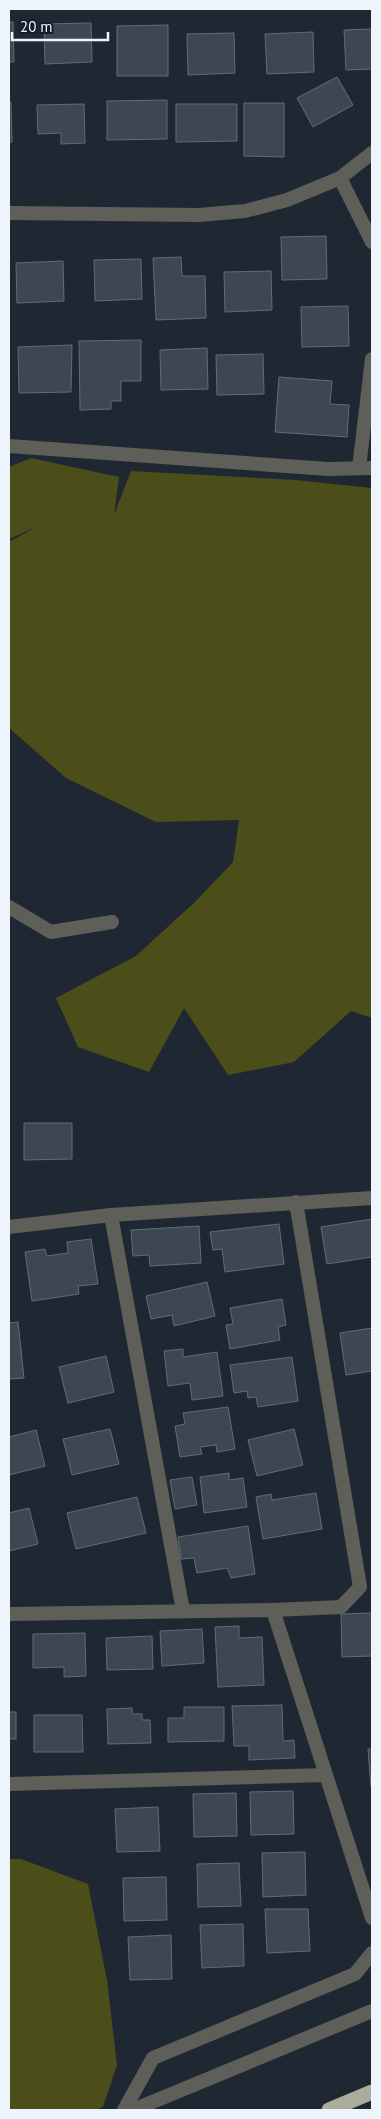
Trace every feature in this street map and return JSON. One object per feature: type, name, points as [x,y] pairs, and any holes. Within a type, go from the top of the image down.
[{"type":"highway","points":[[329,2110],[372,2092]]},
{"type":"street","points":[[9,213],[199,215],[245,211],[287,200],[340,178],[372,153]]},
{"type":"street","points":[[340,178],[372,242]]},
{"type":"street","points":[[9,446],[328,469],[366,468],[372,359]]},
{"type":"street","points":[[9,907],[51,932],[112,922]]},
{"type":"street","points":[[9,1227],[111,1215],[372,1198]]},
{"type":"street","points":[[9,1614],[340,1608],[360,1587],[296,1202]]},
{"type":"street","points":[[111,1215],[183,1611]]},
{"type":"street","points":[[273,1610],[372,1918]]},
{"type":"street","points":[[9,1784],[326,1775]]},
{"type":"street","points":[[124,2110],[152,2058],[355,1974],[372,1953]]},
{"type":"street","points":[[133,2110],[372,2011]]},
{"type":"shaded area","points":[[31,458],[119,477],[114,515],[131,471],[295,480],[372,488],[372,1018],[351,1011],[294,1062],[228,1075],[184,1008],[149,1072],[78,1047],[56,998],[136,956],[196,901],[233,862],[239,820],[156,822],[66,778],[9,728],[9,542],[36,527],[9,539],[9,467]]},
{"type":"shaded area","points":[[9,1859],[21,1859],[88,1884],[107,1980],[117,2065],[103,2107],[95,2110],[9,2110]]},
{"type":"building","points":[[9,22],[13,22],[14,62],[9,62]]},
{"type":"building","points":[[91,23],[92,62],[45,64],[44,24]]},
{"type":"building","points":[[168,25],[168,76],[117,76],[117,26]]},
{"type":"building","points":[[372,29],[372,69],[346,70],[344,30]]},
{"type":"building","points":[[313,32],[314,72],[267,74],[265,34]]},
{"type":"building","points":[[234,33],[235,73],[188,75],[187,34]]},
{"type":"building","points":[[337,77],[353,105],[313,127],[297,98]]},
{"type":"building","points":[[167,100],[167,139],[107,140],[107,101]]},
{"type":"building","points":[[11,102],[12,142],[9,142],[9,103]]},
{"type":"building","points":[[244,103],[284,103],[284,157],[244,156]]},
{"type":"building","points":[[84,104],[85,143],[61,144],[61,133],[38,134],[37,105]]},
{"type":"building","points":[[176,104],[237,104],[237,141],[176,142]]},
{"type":"building","points":[[326,236],[327,279],[282,280],[281,237]]},
{"type":"building","points":[[181,257],[182,276],[205,276],[206,318],[156,320],[153,258]]},
{"type":"building","points":[[141,259],[142,299],[95,301],[94,260]]},
{"type":"building","points":[[63,261],[64,301],[17,303],[16,263]]},
{"type":"building","points":[[271,271],[272,310],[225,312],[224,272]]},
{"type":"building","points":[[348,306],[349,346],[302,347],[301,307]]},
{"type":"building","points":[[141,340],[141,381],[121,381],[121,401],[111,401],[111,409],[80,410],[79,341]]},
{"type":"building","points":[[72,345],[71,392],[19,393],[18,347]]},
{"type":"building","points":[[207,348],[208,389],[161,390],[160,350]]},
{"type":"building","points":[[263,354],[264,394],[217,395],[216,355]]},
{"type":"building","points":[[279,377],[332,381],[330,404],[349,405],[347,437],[275,432]]},
{"type":"building","points":[[24,1123],[72,1123],[72,1159],[24,1160]]},
{"type":"building","points":[[372,1219],[372,1257],[327,1264],[321,1227]]},
{"type":"building","points":[[279,1224],[284,1264],[225,1272],[222,1249],[213,1250],[210,1232]]},
{"type":"building","points":[[199,1226],[201,1263],[150,1266],[149,1255],[133,1256],[131,1230]]},
{"type":"building","points":[[91,1239],[98,1284],[78,1286],[79,1294],[32,1301],[25,1252],[45,1249],[47,1256],[68,1253],[67,1242]]},
{"type":"building","points":[[207,1282],[215,1316],[174,1326],[172,1315],[151,1319],[146,1296]]},
{"type":"building","points":[[282,1299],[286,1325],[278,1327],[280,1340],[230,1349],[226,1325],[233,1324],[230,1308]]},
{"type":"building","points":[[18,1322],[24,1378],[9,1379],[9,1323]]},
{"type":"building","points":[[372,1328],[372,1371],[346,1375],[340,1333]]},
{"type":"building","points":[[183,1349],[183,1357],[217,1352],[223,1396],[192,1400],[190,1383],[168,1386],[164,1351]]},
{"type":"building","points":[[106,1356],[114,1392],[68,1403],[59,1367]]},
{"type":"building","points":[[292,1357],[298,1401],[258,1407],[256,1397],[248,1398],[247,1391],[234,1393],[230,1365]]},
{"type":"building","points":[[228,1407],[235,1449],[217,1452],[216,1445],[200,1447],[202,1454],[180,1457],[175,1426],[185,1424],[183,1413]]},
{"type":"building","points":[[110,1429],[119,1464],[72,1475],[63,1439]]},
{"type":"building","points":[[294,1429],[303,1465],[257,1476],[248,1440]]},
{"type":"building","points":[[36,1430],[45,1466],[9,1475],[9,1437]]},
{"type":"building","points":[[229,1473],[229,1480],[243,1478],[247,1507],[204,1513],[200,1477]]},
{"type":"building","points":[[192,1477],[197,1505],[175,1509],[170,1480]]},
{"type":"building","points":[[316,1493],[322,1529],[263,1539],[256,1497],[271,1494],[272,1500]]},
{"type":"building","points":[[137,1497],[146,1533],[76,1549],[67,1513]]},
{"type":"building","points":[[29,1508],[38,1544],[9,1551],[9,1513]]},
{"type":"building","points":[[248,1526],[255,1574],[231,1578],[227,1568],[197,1573],[194,1558],[181,1559],[178,1537]]},
{"type":"building","points":[[372,1613],[372,1656],[342,1657],[341,1614]]},
{"type":"building","points":[[239,1626],[239,1638],[262,1637],[264,1685],[218,1687],[215,1627]]},
{"type":"building","points":[[202,1629],[204,1663],[162,1666],[160,1631]]},
{"type":"building","points":[[85,1633],[86,1676],[64,1677],[64,1667],[33,1668],[33,1634]]},
{"type":"building","points":[[152,1636],[153,1669],[107,1670],[106,1638]]},
{"type":"building","points":[[282,1705],[283,1741],[294,1740],[295,1758],[249,1760],[249,1746],[234,1746],[232,1706]]},
{"type":"building","points":[[184,1707],[224,1707],[224,1741],[168,1742],[168,1718],[184,1718]]},
{"type":"building","points":[[132,1708],[132,1714],[142,1714],[142,1720],[150,1720],[151,1743],[108,1744],[107,1709]]},
{"type":"building","points":[[9,1712],[16,1712],[16,1739],[9,1739]]},
{"type":"building","points":[[34,1715],[82,1715],[83,1752],[34,1752]]},
{"type":"building","points":[[368,1749],[372,1749],[372,1787],[371,1787]]},
{"type":"building","points":[[293,1791],[294,1834],[251,1835],[250,1792]]},
{"type":"building","points":[[236,1793],[237,1836],[194,1837],[193,1794]]},
{"type":"building","points":[[158,1807],[160,1851],[117,1852],[115,1809]]},
{"type":"building","points":[[305,1852],[306,1895],[263,1897],[262,1853]]},
{"type":"building","points":[[239,1863],[241,1906],[198,1907],[197,1864]]},
{"type":"building","points":[[166,1877],[167,1920],[124,1921],[123,1878]]},
{"type":"building","points":[[265,1909],[308,1909],[310,1951],[267,1953]]},
{"type":"building","points":[[243,1924],[244,1966],[202,1968],[200,1925]]},
{"type":"building","points":[[171,1935],[172,1979],[130,1980],[128,1937]]}]
